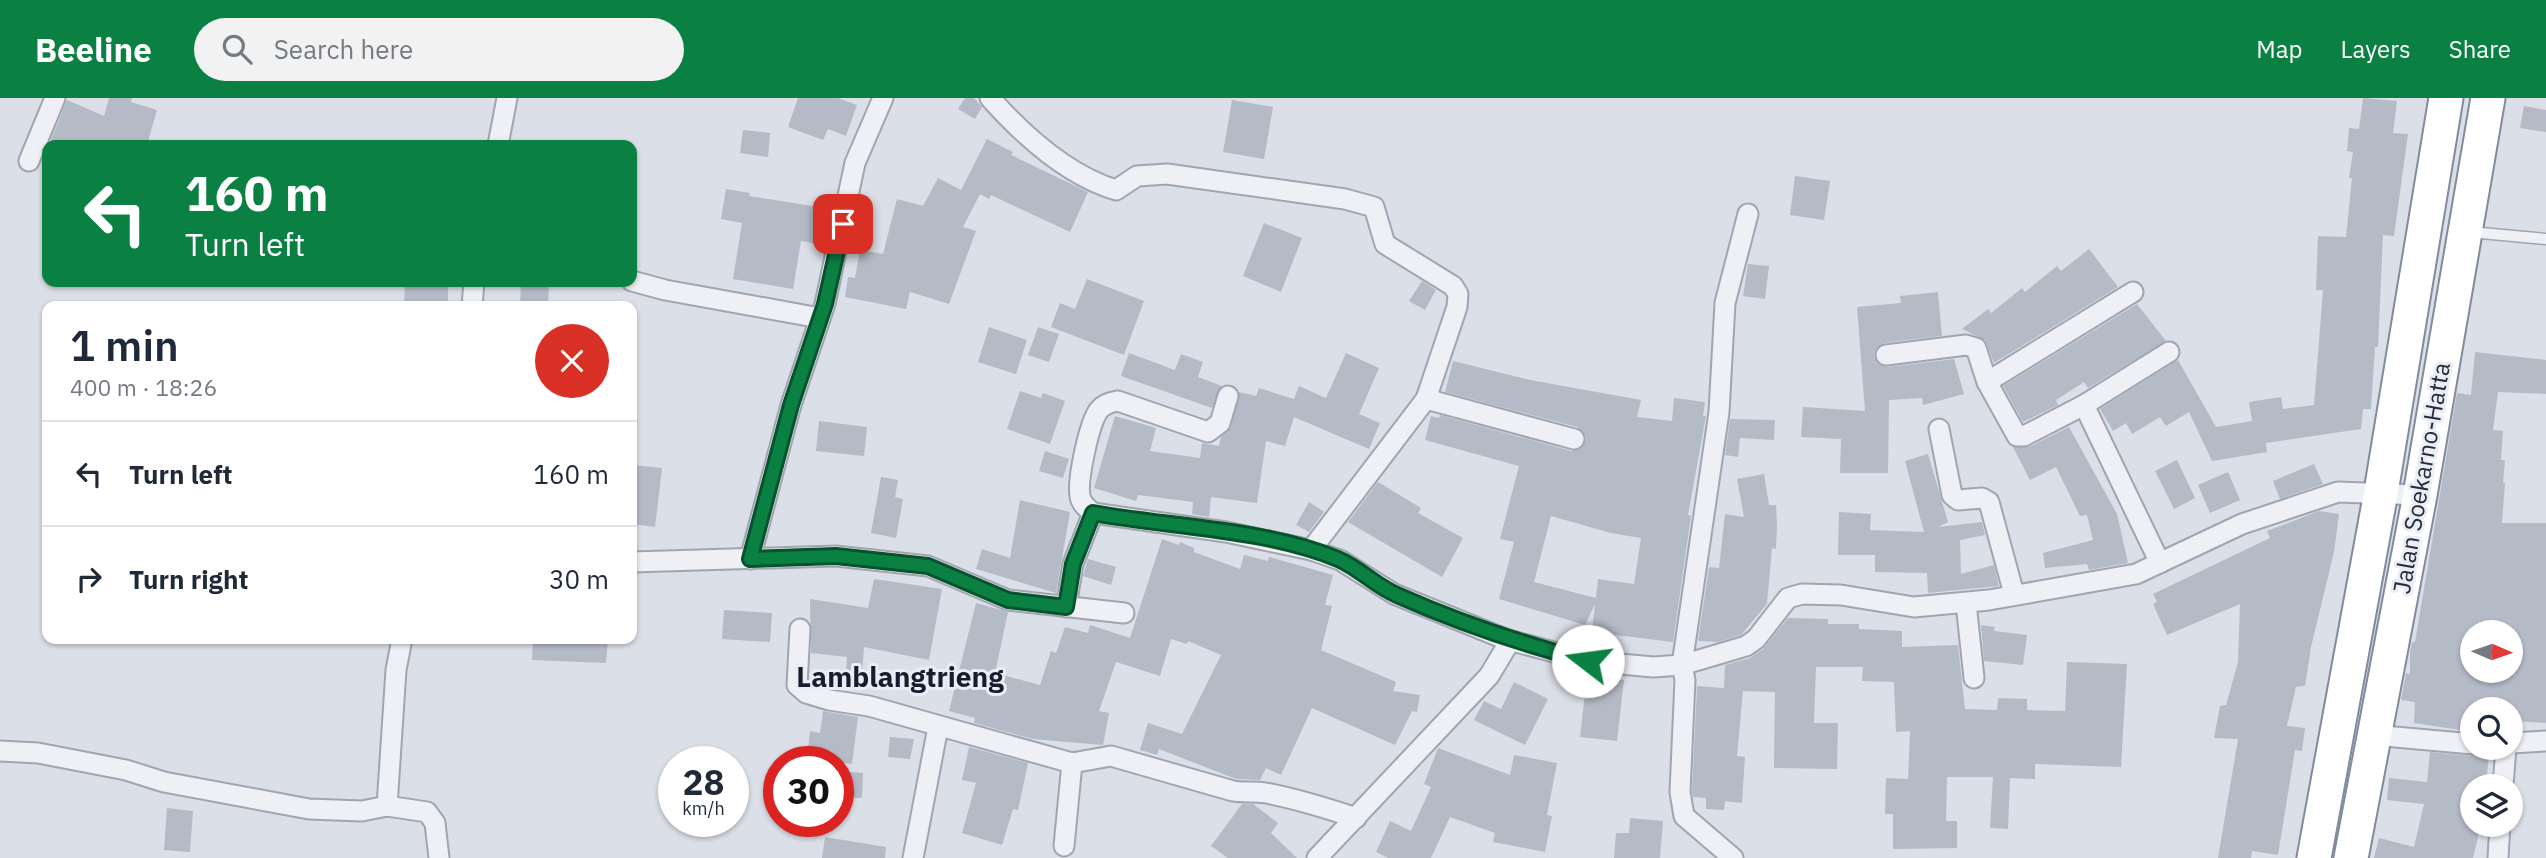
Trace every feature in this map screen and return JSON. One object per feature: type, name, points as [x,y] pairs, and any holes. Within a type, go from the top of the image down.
[{"type":"highway","name":"Jalan Soekarno-Hatta","points":[[2314,858],[2381,492],[2446,98]]},
{"type":"highway","name":"Jalan Soekarno-Hatta","points":[[2351,858],[2420,495],[2488,98]]},
{"type":"street","points":[[29,162],[55,98]]},
{"type":"street","points":[[499,140],[507,98]]},
{"type":"street","points":[[750,559],[791,405],[820,318],[855,163],[883,98]]},
{"type":"street","points":[[990,98],[1013,124],[1044,150],[1088,178],[1110,188],[1121,188],[1142,175],[1167,174],[1345,199],[1374,207],[1385,244],[1453,286],[1458,294],[1457,307],[1426,400],[1311,550]]},
{"type":"street","points":[[1733,858],[1684,816],[1680,792],[1685,681],[1682,665],[1719,412],[1725,303],[1748,214]]},
{"type":"street","points":[[637,282],[820,318]]},
{"type":"street","points":[[1987,382],[2133,292]]},
{"type":"street","points":[[1886,355],[1966,345],[1976,348],[1999,409],[2017,436],[2029,435],[2084,405],[2169,352]]},
{"type":"street","points":[[1227,396],[1220,423],[1208,432],[1118,401],[1108,403],[1098,411],[1083,461],[1079,493],[1082,503],[1093,513],[1226,532],[1311,550],[1340,560],[1394,594],[1510,641],[1588,661],[1653,667],[1682,665],[1746,646],[1756,639],[1788,598],[1802,594],[1841,595],[1914,607],[1966,603],[2136,574],[2242,524],[2304,501],[2338,492],[2420,495]]},
{"type":"street","points":[[1426,400],[1574,439]]},
{"type":"street","points":[[2084,405],[2161,563]]},
{"type":"street","points":[[1938,429],[1952,495],[1958,500],[1982,498],[1989,502],[2014,594]]},
{"type":"street","points":[[1066,607],[1073,564],[1093,513]]},
{"type":"street","points":[[637,562],[836,556],[928,566],[1008,600],[1124,613]]},
{"type":"street","points":[[1966,603],[1974,678]]},
{"type":"street","points":[[800,629],[797,685],[806,693],[829,701],[869,706],[1072,763],[1111,756],[1233,791],[1261,792],[1318,804],[1356,818]]},
{"type":"street","points":[[1317,858],[1489,676],[1510,641]]},
{"type":"street","points":[[387,806],[396,670],[401,644]]},
{"type":"street","points":[[913,858],[938,727]]},
{"type":"street","points":[[2373,735],[2460,743]]},
{"type":"street","points":[[2523,742],[2546,741]]},
{"type":"street","points":[[0,751],[38,753],[126,770],[164,782],[309,809],[362,811],[387,806],[427,812],[435,823],[439,858]]},
{"type":"street","points":[[1064,846],[1072,763]]},
{"type":"street","points":[[2498,858],[2499,837]]},
{"type":"lane","points":[[2464,231],[2546,239]]},
{"type":"building","points":[[109,98],[132,98],[131,102],[157,110],[148,140],[51,140],[67,100],[104,116]]},
{"type":"building","points":[[798,98],[838,98],[857,105],[846,136],[828,129],[823,140],[788,127]]},
{"type":"building","points":[[965,98],[974,98],[982,107],[975,119],[958,109]]},
{"type":"building","points":[[2363,98],[2397,101],[2393,133],[2408,134],[2394,236],[2383,235],[2378,347],[2375,347],[2371,409],[2363,409],[2361,429],[2266,443],[2267,452],[2212,461],[2189,412],[2166,426],[2160,417],[2132,434],[2126,423],[2113,431],[2100,409],[2178,360],[2216,427],[2252,421],[2249,402],[2281,397],[2283,409],[2314,405],[2323,290],[2316,290],[2318,236],[2346,237],[2353,152],[2347,151],[2349,128],[2359,129]]},
{"type":"building","points":[[1232,100],[1273,107],[1264,159],[1223,152]]},
{"type":"building","points":[[2524,106],[2546,110],[2546,132],[2520,128]]},
{"type":"building","points":[[743,130],[770,133],[768,157],[740,153]]},
{"type":"building","points":[[987,139],[1013,152],[1011,155],[1088,192],[1070,232],[991,195],[989,199],[980,194],[963,227],[976,231],[949,304],[910,292],[906,309],[845,297],[848,277],[855,278],[860,250],[883,254],[897,199],[923,206],[938,178],[961,190]]},
{"type":"building","points":[[1795,176],[1830,181],[1824,220],[1790,215]]},
{"type":"building","points":[[726,189],[750,193],[749,196],[825,208],[818,244],[801,241],[793,289],[733,279],[742,223],[721,219]]},
{"type":"building","points":[[1264,223],[1302,238],[1281,292],[1243,276]]},
{"type":"building","points":[[2089,249],[2118,287],[1994,363],[1985,340],[1962,329],[1988,309],[1991,313],[2022,288],[2025,292],[2057,266],[2061,271]]},
{"type":"building","points":[[1748,264],[1769,266],[1765,299],[1743,296]]},
{"type":"building","points":[[1087,279],[1144,301],[1124,355],[1051,327],[1060,303],[1075,309]]},
{"type":"building","points":[[1422,281],[1436,290],[1425,310],[1409,301]]},
{"type":"building","points":[[405,287],[448,287],[448,301],[404,301]]},
{"type":"building","points":[[521,287],[549,287],[548,301],[520,301]]},
{"type":"building","points":[[1938,292],[1942,336],[1884,343],[1875,350],[1874,357],[1877,363],[1887,367],[1954,359],[1964,394],[1923,405],[1922,398],[1889,400],[1888,473],[1840,473],[1841,439],[1801,437],[1803,407],[1865,411],[1857,307],[1901,303],[1900,296]]},
{"type":"building","points":[[2137,304],[2166,341],[2088,388],[2084,382],[2056,400],[2058,405],[2023,422],[2003,386]]},
{"type":"building","points":[[989,327],[1027,340],[1016,374],[978,362]]},
{"type":"building","points":[[1038,327],[1059,334],[1049,362],[1028,355]]},
{"type":"building","points":[[2475,352],[2546,360],[2546,394],[2498,392],[2493,430],[2503,431],[2501,460],[2505,460],[2505,483],[2502,523],[2546,523],[2546,723],[2523,722],[2523,697],[2460,697],[2460,730],[2414,723],[2415,702],[2401,700],[2406,673],[2410,674],[2410,653],[2412,642],[2415,642],[2457,393],[2471,395]]},
{"type":"building","points":[[1129,353],[1175,370],[1181,354],[1203,362],[1198,377],[1222,386],[1212,408],[1121,376]]},
{"type":"building","points":[[1346,353],[1379,368],[1359,414],[1380,423],[1369,449],[1294,417],[1285,446],[1266,441],[1257,503],[1211,497],[1209,517],[1192,514],[1193,502],[1138,495],[1136,501],[1094,488],[1115,416],[1156,428],[1150,451],[1200,458],[1202,443],[1219,446],[1221,437],[1231,427],[1239,392],[1256,396],[1259,388],[1294,399],[1299,386],[1326,398]]},
{"type":"building","points":[[1453,361],[1530,380],[1641,400],[1637,417],[1672,421],[1674,398],[1705,402],[1703,416],[1706,416],[1688,515],[1691,516],[1673,642],[1608,634],[1607,644],[1591,642],[1595,604],[1585,625],[1499,599],[1514,542],[1500,539],[1519,466],[1425,440],[1431,416],[1439,418],[1440,415],[1571,451],[1582,448],[1586,437],[1577,427],[1445,392]],"holes":[[[1551,516],[1611,533],[1641,538],[1634,584],[1598,579],[1596,598],[1534,582]]]},
{"type":"building","points":[[1020,391],[1041,398],[1043,393],[1065,401],[1050,444],[1007,429]]},
{"type":"building","points":[[1730,419],[1775,420],[1774,440],[1740,438],[1738,457],[1725,455]]},
{"type":"building","points":[[819,421],[867,427],[864,456],[816,451]]},
{"type":"building","points":[[2069,427],[2117,514],[2128,563],[2089,570],[2087,564],[2045,568],[2043,553],[2093,540],[2087,515],[2080,516],[2056,467],[2030,480],[2013,447],[2029,447]]},
{"type":"building","points":[[1045,451],[1069,459],[1063,478],[1039,471]]},
{"type":"building","points":[[1928,454],[1948,522],[1938,527],[1982,522],[1985,535],[1960,540],[1961,574],[1994,565],[1999,586],[1928,593],[1927,573],[1875,572],[1875,555],[1838,555],[1839,512],[1871,514],[1870,530],[1924,532],[1905,461]]},
{"type":"building","points":[[2177,460],[2195,498],[2174,509],[2155,471]]},
{"type":"building","points":[[2314,464],[2323,484],[2280,499],[2273,481]]},
{"type":"building","points":[[637,466],[662,468],[655,527],[637,525]]},
{"type":"building","points":[[2228,472],[2240,500],[2210,513],[2198,485]]},
{"type":"building","points":[[1764,474],[1769,505],[1776,505],[1777,526],[1776,549],[1772,548],[1767,604],[1741,635],[1718,642],[1698,641],[1709,567],[1719,568],[1725,514],[1744,517],[1737,479]]},
{"type":"building","points":[[881,477],[898,480],[895,497],[903,499],[896,538],[871,533]]},
{"type":"building","points":[[1378,482],[1421,508],[1418,513],[1463,538],[1442,577],[1348,522]]},
{"type":"building","points":[[1020,500],[1070,512],[1056,593],[976,569],[982,549],[1010,558]]},
{"type":"building","points":[[1309,502],[1324,512],[1309,532],[1296,525]]},
{"type":"building","points":[[2319,511],[2339,514],[2334,552],[2311,647],[2305,686],[2296,687],[2287,726],[2305,728],[2302,751],[2295,750],[2278,855],[2252,851],[2251,858],[2218,858],[2238,739],[2214,738],[2220,706],[2226,705],[2238,662],[2240,604],[2167,635],[2153,604],[2157,602],[2153,594],[2270,538],[2267,531]]},
{"type":"building","points":[[1162,539],[1179,545],[1180,542],[1194,548],[1194,552],[1240,569],[1244,555],[1268,561],[1269,557],[1333,575],[1325,605],[1332,606],[1321,650],[1396,682],[1393,691],[1420,695],[1417,712],[1412,711],[1395,745],[1312,708],[1281,775],[1266,768],[1260,780],[1236,779],[1159,749],[1157,755],[1140,750],[1148,723],[1182,734],[1221,655],[1188,641],[1187,644],[1171,639],[1160,676],[1116,662],[1099,711],[1109,713],[1103,745],[1033,739],[974,723],[975,718],[949,711],[976,603],[1008,612],[995,673],[1040,685],[1051,651],[1056,653],[1065,627],[1088,633],[1090,625],[1130,638]]},
{"type":"building","points":[[1088,559],[1116,567],[1111,585],[1083,576]]},
{"type":"building","points":[[874,579],[942,589],[929,660],[864,647],[862,674],[846,673],[847,657],[811,653],[810,599],[868,608]]},
{"type":"building","points":[[724,610],[772,613],[770,642],[722,639]]},
{"type":"building","points":[[1788,618],[1828,619],[1828,624],[1859,624],[1859,629],[1902,631],[1902,647],[1958,645],[1965,709],[1997,710],[1998,698],[2027,699],[2027,710],[2065,711],[2067,662],[2127,664],[2121,767],[2035,764],[2035,779],[2010,778],[2008,829],[1990,828],[1993,777],[1947,777],[1946,821],[1957,821],[1957,848],[1893,849],[1893,814],[1885,814],[1886,778],[1908,779],[1910,731],[1896,732],[1894,682],[1862,681],[1863,667],[1816,667],[1814,723],[1838,723],[1837,769],[1774,768],[1775,692],[1743,691],[1737,756],[1745,757],[1742,803],[1725,801],[1724,810],[1706,809],[1706,798],[1693,797],[1692,791],[1697,686],[1724,688],[1725,665],[1750,658],[1763,649]]},
{"type":"building","points":[[1981,625],[1995,627],[1994,631],[2027,635],[2023,665],[1984,661]]},
{"type":"building","points":[[533,644],[608,644],[606,663],[532,660]]},
{"type":"building","points":[[1587,676],[1624,680],[1617,741],[1580,737]]},
{"type":"building","points":[[1514,682],[1548,699],[1525,745],[1474,720],[1484,701],[1501,709]]},
{"type":"building","points":[[823,711],[858,717],[854,748],[854,746],[808,746],[810,731],[820,733]]},
{"type":"building","points":[[890,737],[914,739],[910,759],[888,757]]},
{"type":"building","points":[[969,747],[1028,763],[1018,810],[1013,809],[1002,845],[962,833],[976,783],[962,780]]},
{"type":"building","points":[[1438,748],[1510,775],[1514,755],[1557,763],[1547,815],[1552,816],[1545,852],[1493,842],[1495,833],[1450,817],[1431,858],[1388,858],[1376,852],[1390,821],[1411,831],[1431,787],[1424,784]]},
{"type":"building","points":[[2430,752],[2460,755],[2460,760],[2488,760],[2487,774],[2460,774],[2460,837],[2478,837],[2473,858],[2374,858],[2379,838],[2414,847],[2424,804],[2387,800],[2389,778],[2427,782]]},
{"type":"building","points":[[854,772],[863,773],[862,798],[854,798]]},
{"type":"building","points":[[1242,804],[1253,804],[1278,823],[1271,833],[1297,858],[1228,858],[1211,846]]},
{"type":"building","points":[[167,808],[193,811],[190,852],[164,850]]},
{"type":"building","points":[[1630,818],[1663,821],[1660,858],[1614,858],[1616,833],[1629,833]]},
{"type":"building","points":[[825,837],[886,847],[885,858],[822,858]]},
{"type":"district","name":"Lamblangtrieng","points":[[900,676]]},
{"type":"route","points":[[843,224],[825,304],[791,405],[750,559],[836,556],[928,566],[1008,600],[1066,607],[1073,564],[1093,513],[1226,532],[1311,550],[1340,560],[1394,594],[1505,639],[1588,661]]}]
